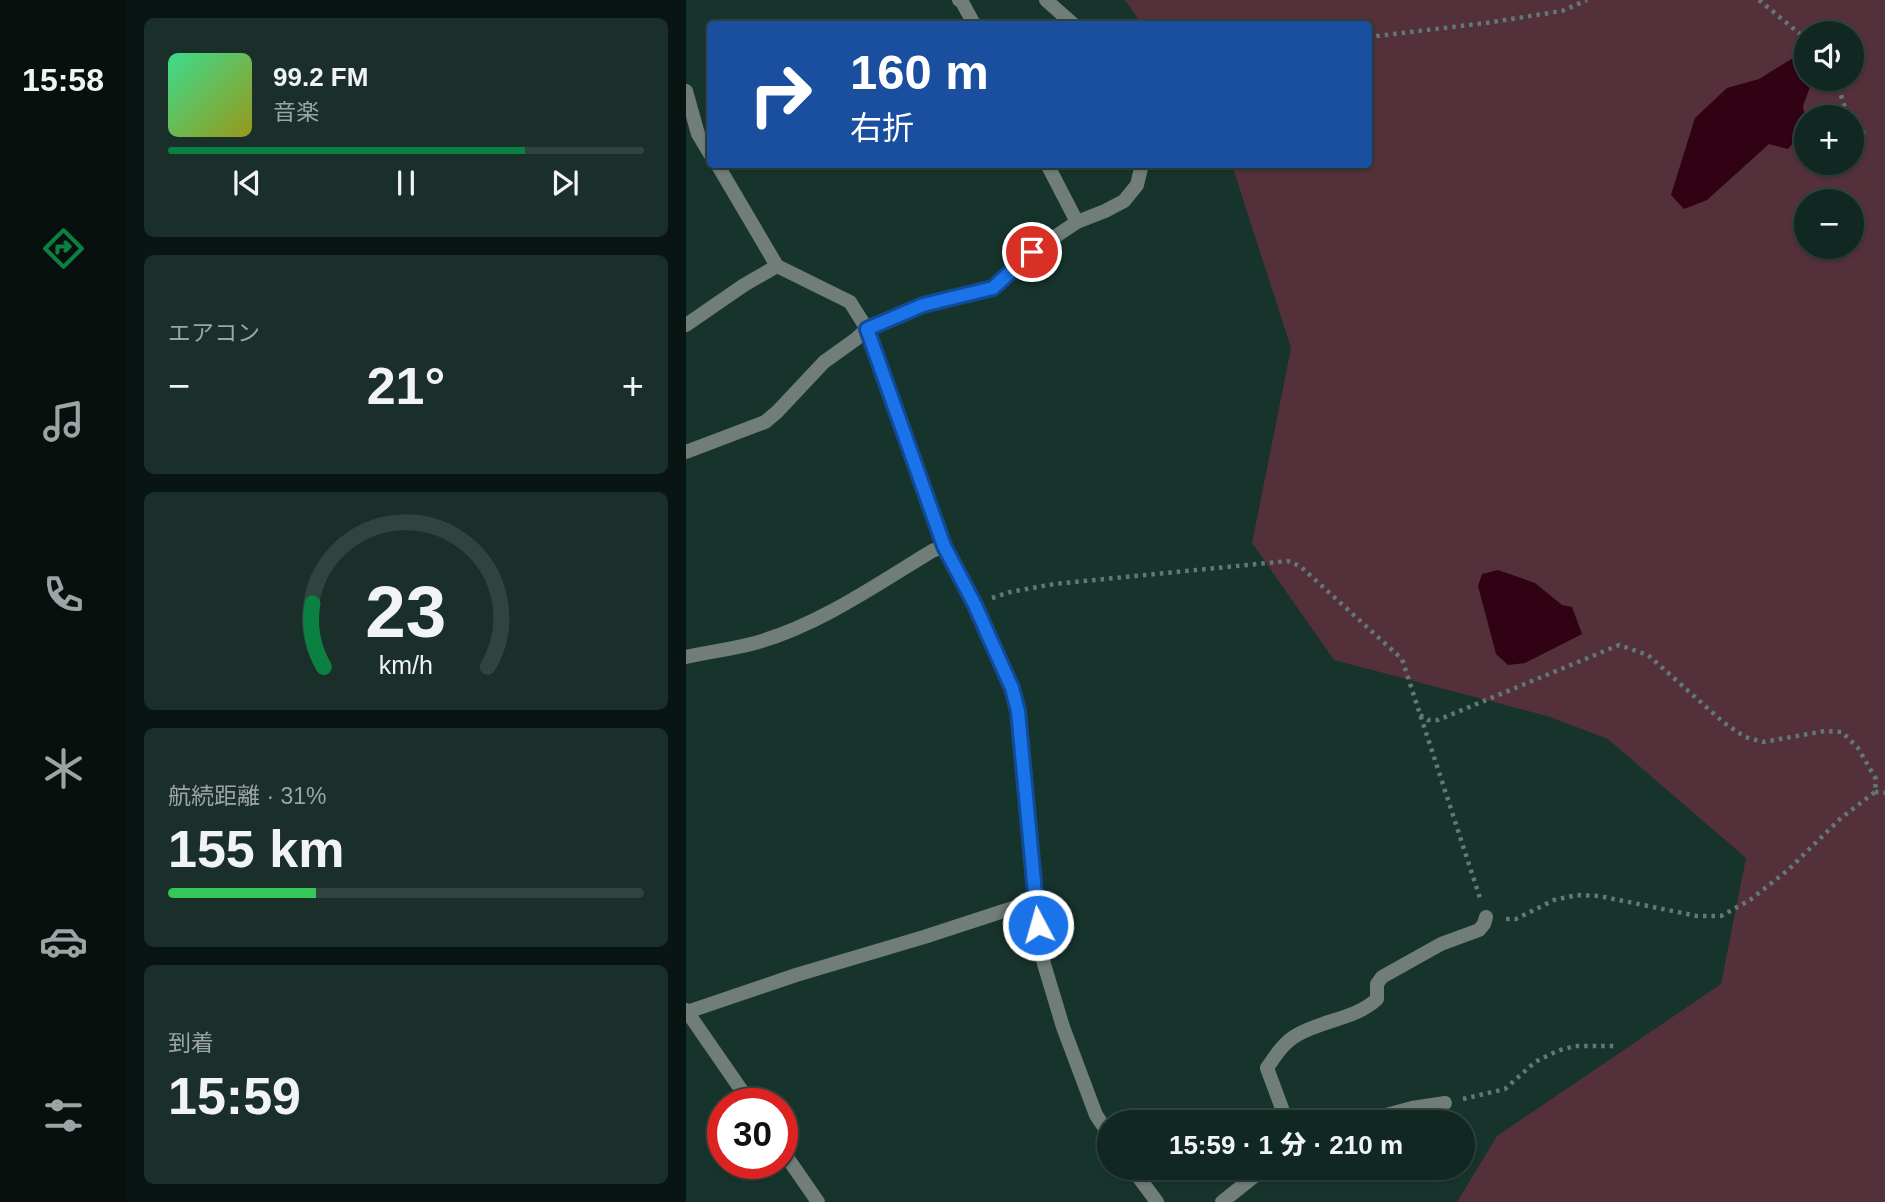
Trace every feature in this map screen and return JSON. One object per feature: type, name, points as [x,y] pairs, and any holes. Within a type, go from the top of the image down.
[{"type":"street","points":[[959,0],[972,21]]},
{"type":"street","points":[[1046,0],[1070,21]]},
{"type":"street","points":[[686,91],[692,138],[707,151]]},
{"type":"street","points":[[719,168],[778,266],[850,302],[867,329],[944,546],[975,605],[1012,688],[1018,711],[1044,964],[1063,1027],[1097,1116]]},
{"type":"street","points":[[1049,168],[1077,222]]},
{"type":"street","points":[[686,452],[765,422],[824,362],[867,329],[923,305],[993,288],[1032,252],[1077,222],[1124,201],[1137,185],[1141,168]]},
{"type":"street","points":[[686,325],[744,285],[778,266]]},
{"type":"street","points":[[686,657],[754,643],[792,630],[845,604],[944,546]]},
{"type":"street","points":[[740,1088],[687,1011],[1016,907],[1036,905]]},
{"type":"street","points":[[1283,1110],[1268,1068],[1277,1053],[1294,1036],[1367,1008],[1377,999],[1377,984],[1382,977],[1441,944],[1479,930],[1485,924],[1486,917]]},
{"type":"street","points":[[1405,1110],[1445,1103]]},
{"type":"street","points":[[798,1173],[818,1202]]},
{"type":"street","points":[[1141,1180],[1157,1202]]},
{"type":"street","points":[[1222,1202],[1250,1180]]},
{"type":"path","points":[[1372,37],[1562,11],[1587,0]]},
{"type":"path","points":[[1759,0],[1794,29]]},
{"type":"path","points":[[1840,91],[1845,108],[1867,137]]},
{"type":"path","points":[[975,605],[1010,592],[1054,584],[1288,561],[1300,566],[1402,659],[1420,715],[1486,917],[1494,919],[1516,919],[1554,900],[1577,895],[1599,896],[1696,916],[1721,916],[1750,901],[1788,870],[1841,818],[1875,792],[1876,779],[1858,748],[1842,733],[1825,731],[1763,742],[1745,737],[1723,722],[1648,655],[1619,645],[1438,720],[1428,720],[1420,715]]},
{"type":"path","points":[[1875,792],[1885,793]]},
{"type":"path","points":[[1445,1103],[1505,1089],[1535,1062],[1557,1051],[1575,1046],[1616,1046]]},
{"type":"shaded area","points":[[1125,0],[1885,0],[1885,1202],[1457,1202],[1470,1180],[1475,1180],[1475,1172],[1497,1136],[1721,984],[1746,858],[1608,739],[1547,716],[1334,660],[1252,543],[1291,348],[1233,168],[1372,168],[1372,21],[1140,21]]},
{"type":"shaded area","points":[[1794,58],[1794,91],[1809,91],[1803,105],[1794,105],[1794,142],[1788,149],[1769,144],[1707,200],[1684,209],[1671,195],[1695,118],[1727,88],[1759,79]]},
{"type":"shaded area","points":[[1498,570],[1535,583],[1562,605],[1572,607],[1582,634],[1525,663],[1508,665],[1496,654],[1478,586],[1482,574]]},
{"type":"route","points":[[1032,252],[993,288],[923,305],[867,329],[944,546],[975,605],[1012,688],[1018,711],[1038,925]]}]
